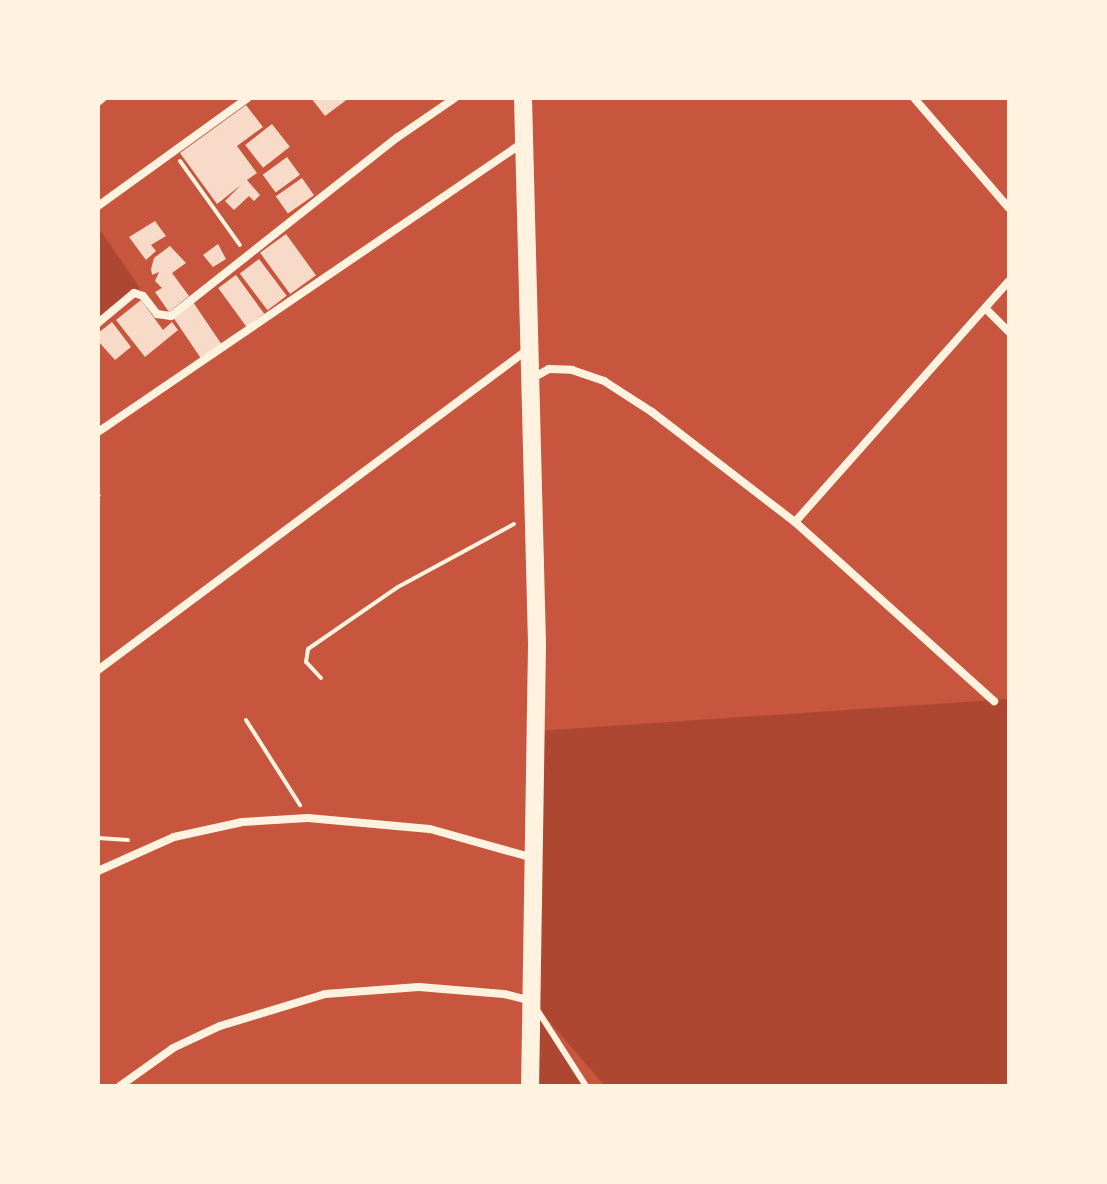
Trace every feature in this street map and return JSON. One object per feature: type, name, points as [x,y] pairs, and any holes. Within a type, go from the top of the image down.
[{"type":"main road","points":[[523,98],[534,513],[534,858],[530,1086]]},
{"type":"street","points":[[98,102],[103,98]]},
{"type":"street","points":[[98,206],[248,98]]},
{"type":"street","points":[[98,323],[134,293],[143,296],[157,314],[171,316],[246,254],[455,98]]},
{"type":"street","points":[[914,98],[1009,208]]},
{"type":"street","points":[[98,432],[524,142]]},
{"type":"street","points":[[795,522],[1009,281]]},
{"type":"street","points":[[985,308],[1009,332]]},
{"type":"street","points":[[98,670],[530,349]]},
{"type":"street","points":[[530,379],[549,369],[572,370],[604,381],[652,412],[795,522],[994,701]]},
{"type":"street","points":[[98,871],[174,837],[242,822],[308,818],[430,829],[534,858]]},
{"type":"street","points":[[120,1086],[173,1048],[220,1026],[325,994],[419,987],[532,1001]]},
{"type":"lane","points":[[532,1001],[586,1086]]},
{"type":"path","points":[[173,152],[246,254]]},
{"type":"path","points":[[321,678],[306,662],[308,649],[398,587],[534,513]]},
{"type":"path","points":[[246,720],[308,818]]},
{"type":"shaded area","points":[[98,227],[140,288],[98,323]]},
{"type":"shaded area","points":[[1009,699],[1009,1086],[605,1086],[537,1007],[586,1086],[530,1086],[536,731]]},
{"type":"building","points":[[311,98],[349,98],[325,116]]},
{"type":"building","points":[[246,105],[263,127],[237,146],[257,173],[247,180],[260,195],[254,201],[249,196],[234,210],[225,201],[241,185],[217,204],[180,153]]},
{"type":"building","points":[[272,124],[290,147],[263,168],[245,145]]},
{"type":"building","points":[[287,157],[300,175],[276,192],[263,175]]},
{"type":"building","points":[[302,178],[314,195],[288,214],[276,196]]},
{"type":"building","points":[[155,221],[166,236],[151,245],[156,251],[146,260],[129,237]]},
{"type":"building","points":[[286,234],[316,275],[290,294],[260,253]]},
{"type":"building","points":[[218,244],[226,259],[213,267],[203,255]]},
{"type":"building","points":[[170,246],[186,263],[172,273],[189,296],[169,312],[155,292],[162,288],[155,281],[159,272],[152,275],[151,269],[154,258]]},
{"type":"building","points":[[259,259],[287,296],[268,310],[240,273]]},
{"type":"building","points":[[236,275],[264,314],[246,327],[218,288]]},
{"type":"building","points":[[141,300],[163,330],[172,322],[178,330],[145,357],[116,320]]},
{"type":"building","points":[[193,302],[222,345],[201,359],[172,316]]},
{"type":"building","points":[[112,322],[131,347],[115,360],[98,341],[98,333]]}]
